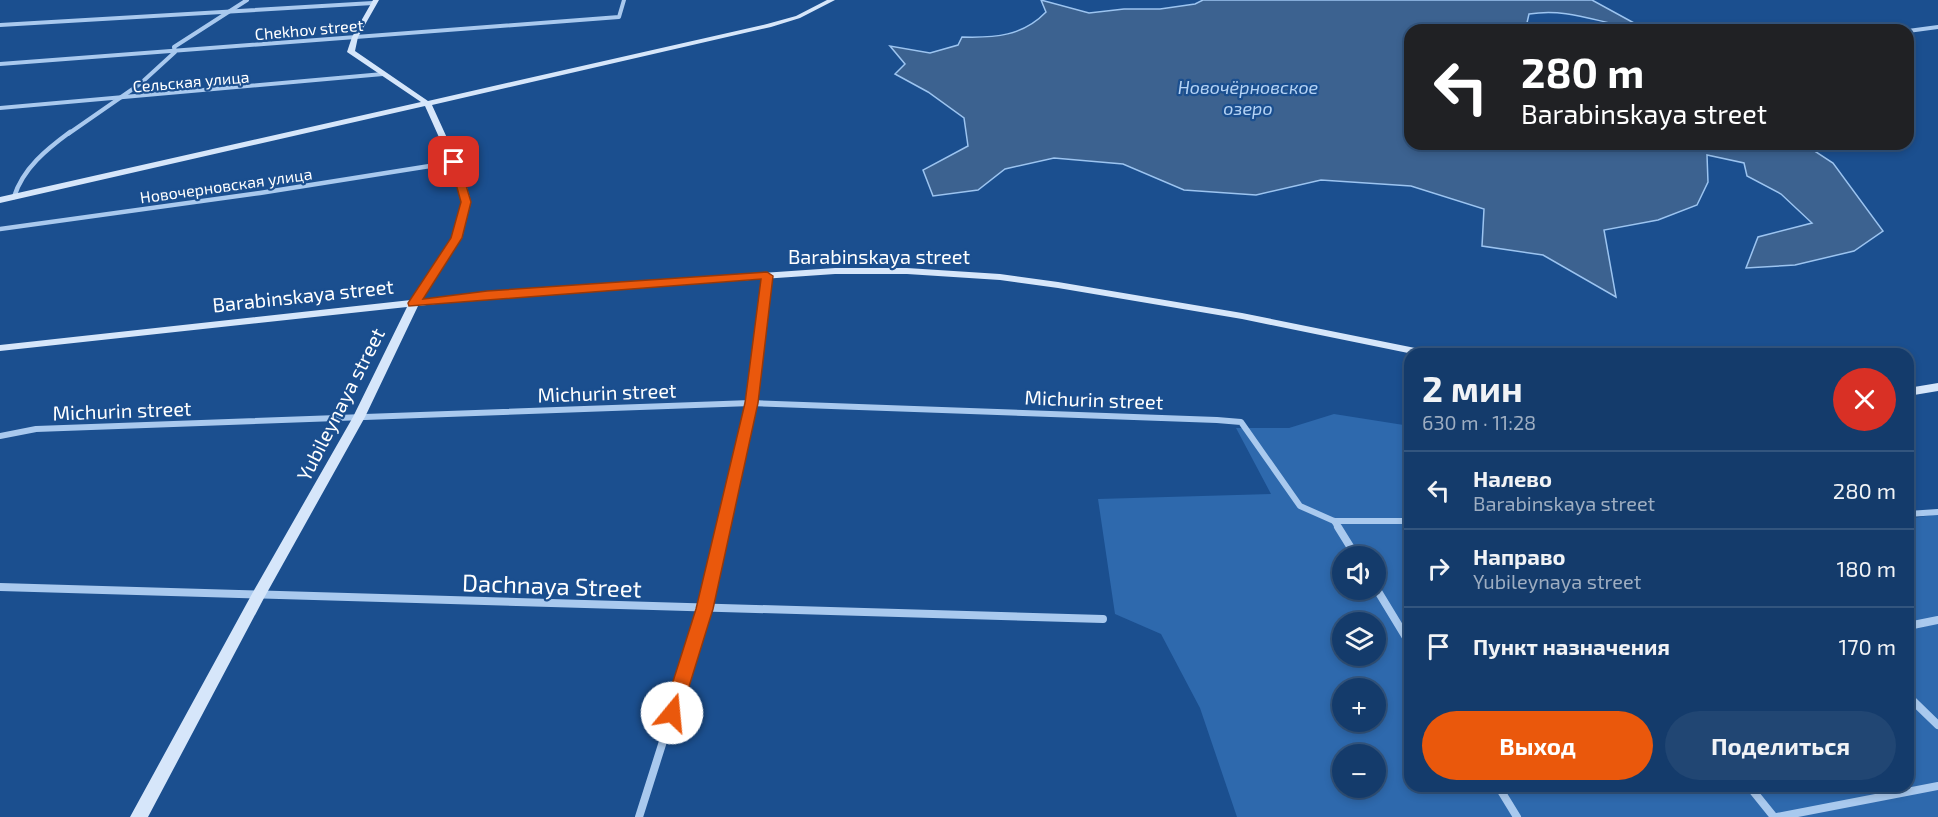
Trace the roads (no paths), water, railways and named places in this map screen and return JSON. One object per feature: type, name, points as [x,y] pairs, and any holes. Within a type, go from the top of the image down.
[{"type":"street","points":[[14,197],[20,180],[53,143],[77,130],[113,100],[133,89],[175,52],[174,47],[225,12],[247,0]]},
{"type":"street","name":"Chekhov street","points":[[0,64],[619,16],[624,0]]},
{"type":"street","points":[[0,200],[770,26],[798,17],[832,0]]},
{"type":"street","points":[[0,26],[374,2]]},
{"type":"street","points":[[374,2],[355,37],[351,52],[428,104]]},
{"type":"street","points":[[1914,30],[1938,27]]},
{"type":"street","name":"Сельская улица","points":[[0,108],[113,100],[383,74]]},
{"type":"street","name":"Yubileynaya street","points":[[139,817],[258,596],[359,417],[414,303],[457,238],[466,202],[454,162],[428,104]]},
{"type":"street","name":"Новочерновская улица","points":[[0,229],[260,193],[454,162]]},
{"type":"street","name":"Barabinskaya street","points":[[0,348],[487,295],[767,276],[883,271],[1000,277],[1242,316],[1404,349]]},
{"type":"street","points":[[639,817],[705,609],[751,403],[767,276]]},
{"type":"street","points":[[1914,391],[1938,387]]},
{"type":"street","name":"Michurin street","points":[[0,436],[36,429],[751,403],[1217,420],[1241,422],[1300,506],[1334,521]]},
{"type":"street","points":[[1914,514],[1938,512]]},
{"type":"street","points":[[1334,521],[1404,521]]},
{"type":"street","points":[[1334,521],[1350,546]]},
{"type":"street","name":"Dachnaya Street","points":[[0,587],[705,609],[939,612],[1103,619]]},
{"type":"street","points":[[1383,600],[1404,634]]},
{"type":"street","points":[[1914,625],[1938,621]]},
{"type":"street","points":[[1914,702],[1938,725]]},
{"type":"street","points":[[1914,791],[1938,786]]},
{"type":"street","points":[[1502,792],[1517,817]]},
{"type":"street","points":[[1754,792],[1776,817],[1907,792]]},
{"type":"water","name":"Новочёрновское озеро","points":[[1041,0],[1089,13],[1124,9],[1160,9],[1195,4],[1203,0],[1592,0],[1636,24],[1615,24],[1574,15],[1545,13],[1529,14],[1527,24],[1404,24],[1404,150],[1813,150],[1833,163],[1883,231],[1854,251],[1795,265],[1746,268],[1758,237],[1812,223],[1781,194],[1747,176],[1744,163],[1707,155],[1708,182],[1697,205],[1658,220],[1604,230],[1616,297],[1543,255],[1482,246],[1484,209],[1411,186],[1321,180],[1256,195],[1184,190],[1123,164],[1054,158],[1005,169],[978,190],[933,196],[923,170],[968,146],[964,118],[928,92],[895,74],[905,64],[890,46],[930,53],[958,45],[962,37],[997,36],[1018,31],[1046,12]]}]
